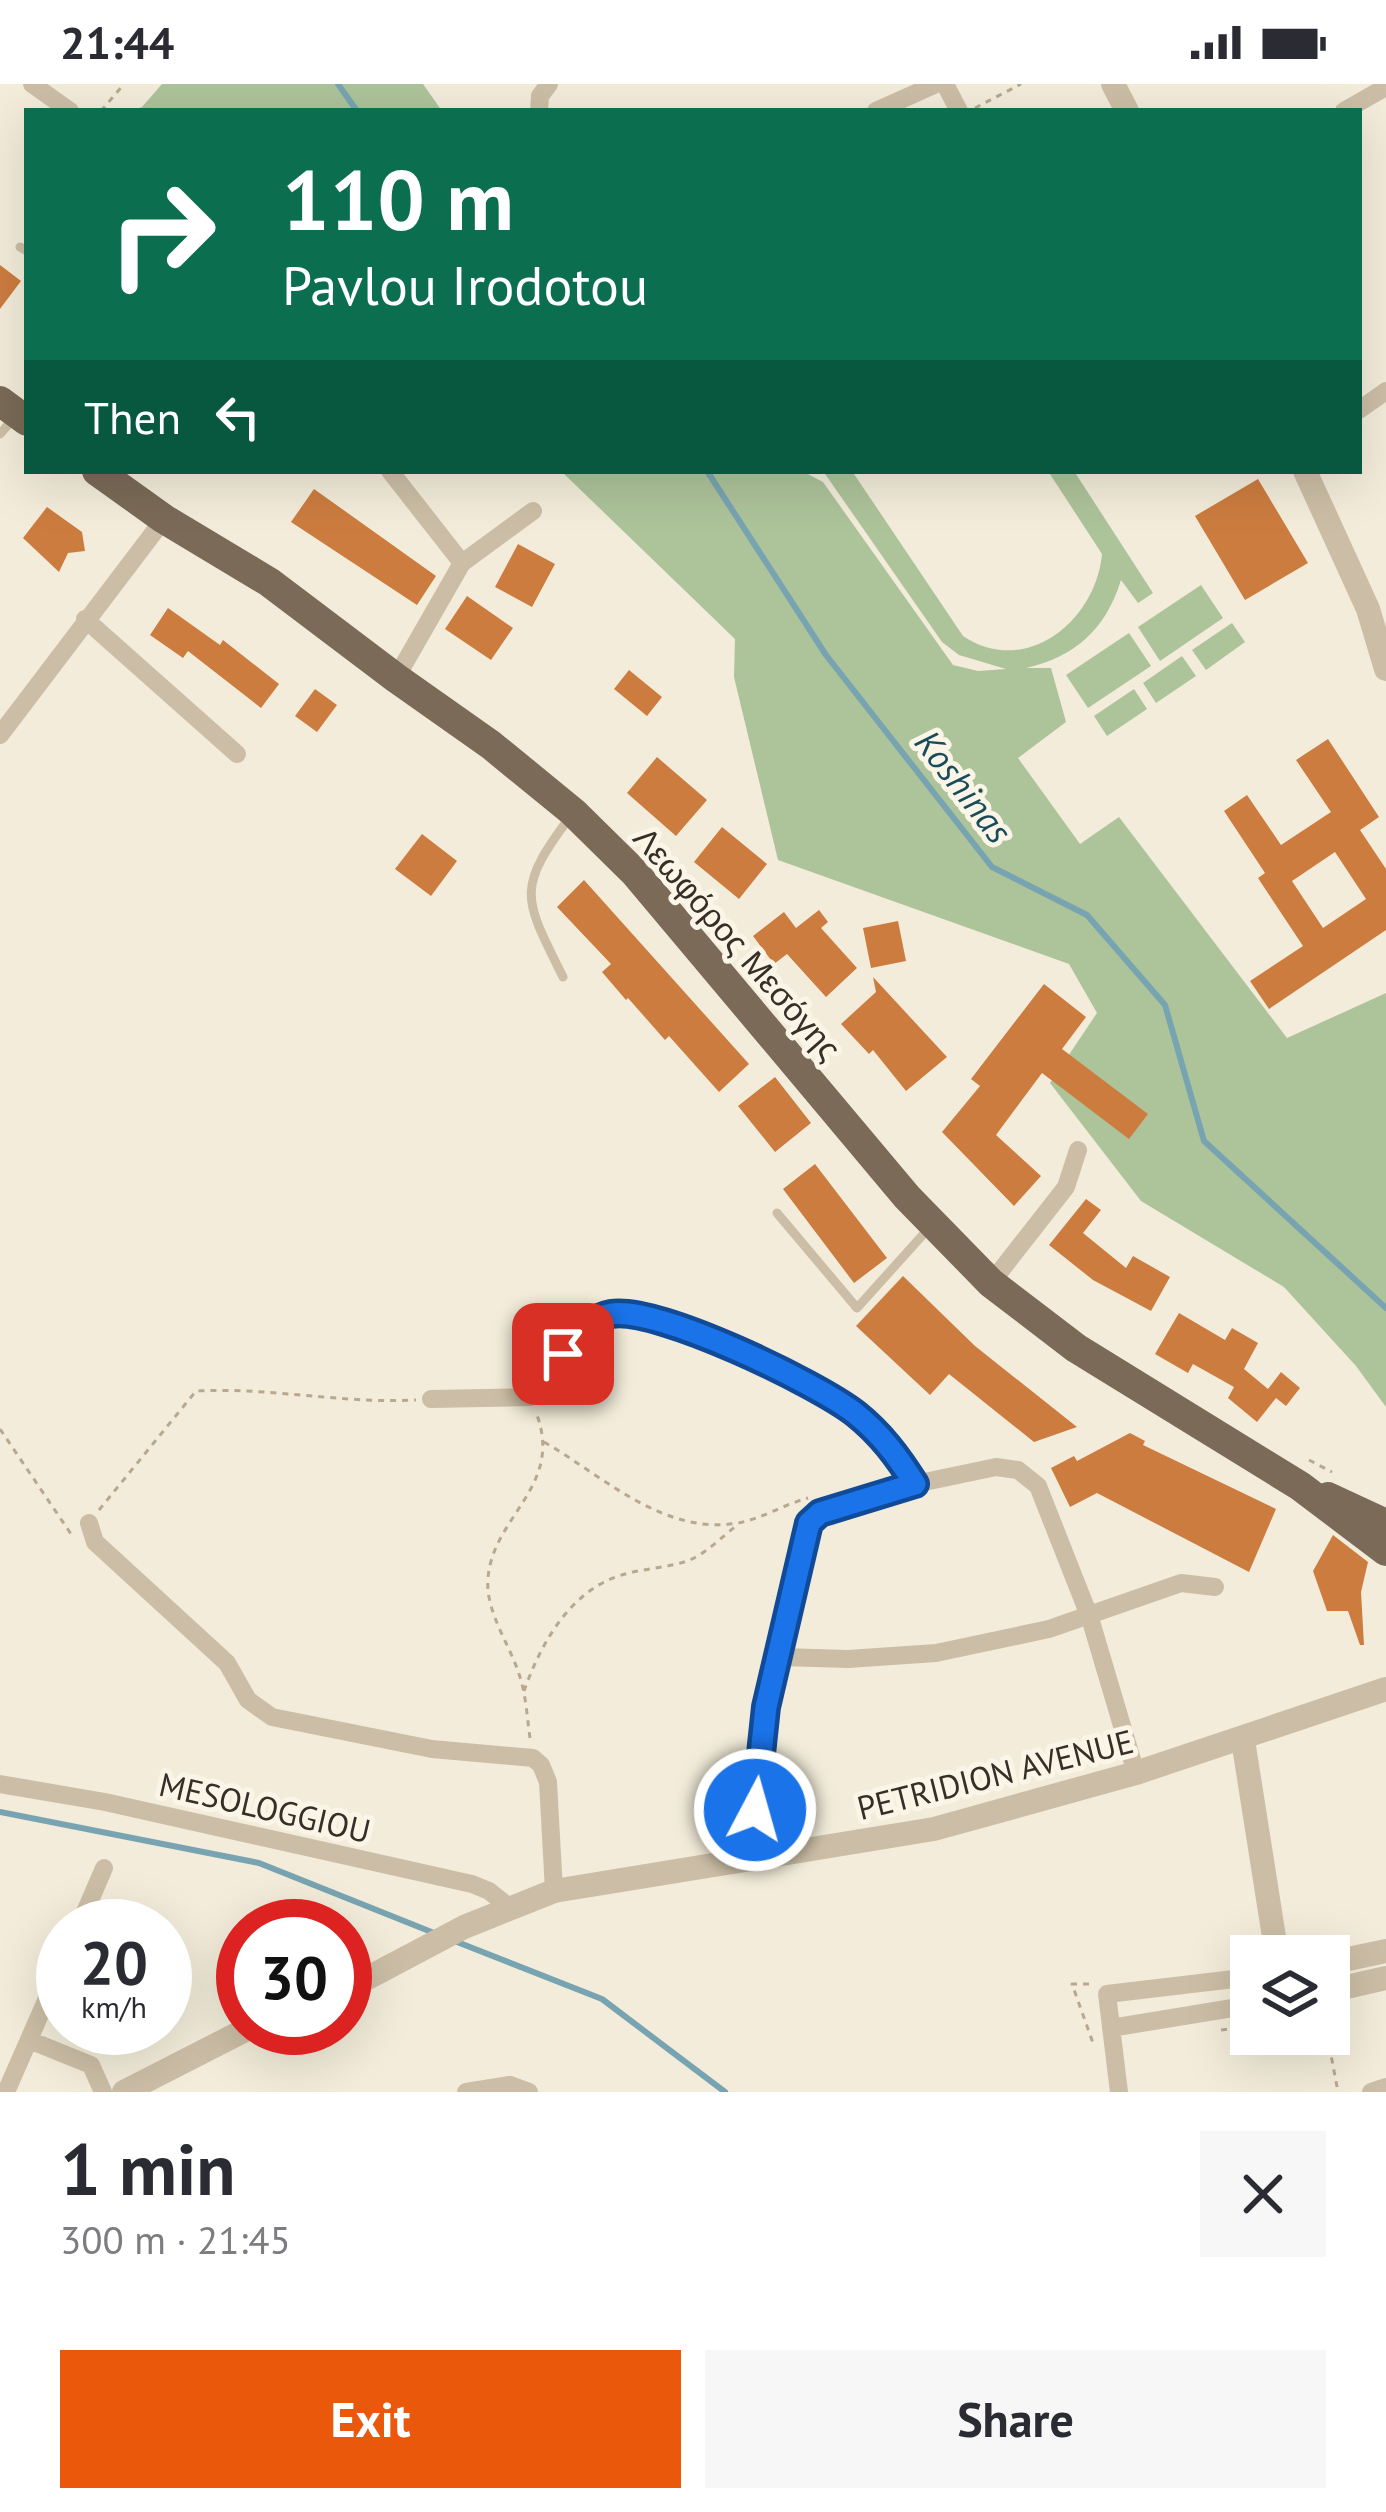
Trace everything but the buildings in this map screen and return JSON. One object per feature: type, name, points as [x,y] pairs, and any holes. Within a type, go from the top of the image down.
[{"type":"main road","name":"Λεωφόρος Μεσόγης","points":[[101,474],[164,519],[269,582],[491,745],[573,812],[635,873],[933,1223],[991,1283],[1094,1360],[1300,1486],[1386,1551]]},
{"type":"main road","name":"Λεωφόρος Μεσόγης","points":[[1300,1486],[1386,1524]]},
{"type":"street","points":[[32,84],[66,108]]},
{"type":"street","points":[[883,108],[936,84]]},
{"type":"street","points":[[1349,108],[1386,87]]},
{"type":"street","points":[[392,474],[462,563]]},
{"type":"street","points":[[1307,474],[1377,604],[1386,669]]},
{"type":"street","points":[[396,678],[462,563],[533,511]]},
{"type":"street","points":[[0,735],[164,519]]},
{"type":"street","points":[[85,619],[237,754]]},
{"type":"street","points":[[991,1283],[1066,1187],[1078,1150]]},
{"type":"street","points":[[431,1399],[530,1397],[589,1322],[613,1313],[644,1316],[776,1368],[853,1412],[883,1438],[915,1484]]},
{"type":"street","points":[[764,1859],[755,1810],[766,1707],[809,1523],[820,1513],[915,1484],[1008,1467],[1030,1476],[1038,1486],[1090,1618],[1136,1773]]},
{"type":"street","points":[[89,1523],[95,1542],[227,1663],[248,1700],[272,1717],[432,1749],[532,1758],[548,1782],[554,1891]]},
{"type":"street","points":[[781,1657],[848,1659],[936,1653],[1090,1618],[1181,1583],[1215,1587]]},
{"type":"street","name":"PETRIDION AVENUE","points":[[372,1976],[501,1911],[554,1891],[934,1828],[1136,1773],[1386,1689]]},
{"type":"street","points":[[1243,1740],[1274,1935]]},
{"type":"street","name":"MESOLOGGIOU","points":[[0,1784],[104,1802],[472,1884],[489,1891],[501,1911]]},
{"type":"street","points":[[91,1899],[104,1868]]},
{"type":"street","points":[[1350,1959],[1386,1951]]},
{"type":"street","points":[[1350,1986],[1386,1978]]},
{"type":"street","points":[[1119,2092],[1107,1994],[1230,1979]]},
{"type":"street","points":[[1111,2028],[1230,2008]]},
{"type":"street","points":[[6,2092],[36,2022]]},
{"type":"street","points":[[28,2040],[91,2065],[103,2092]]},
{"type":"street","points":[[124,2092],[216,2045]]},
{"type":"street","points":[[466,2092],[510,2085],[529,2092]]},
{"type":"street","points":[[1371,2092],[1386,2087]]},
{"type":"lane","points":[[563,977],[528,890],[544,852],[573,812]]},
{"type":"lane","points":[[777,1214],[857,1308],[933,1223]]},
{"type":"path","points":[[103,108],[124,84]]},
{"type":"path","points":[[975,108],[1022,84]]},
{"type":"path","points":[[0,1430],[71,1534],[89,1523],[196,1391],[431,1399]]},
{"type":"path","points":[[530,1397],[544,1455],[538,1478],[495,1551],[488,1598],[523,1692],[532,1758]]},
{"type":"path","points":[[543,1441],[651,1510],[675,1519],[739,1523]]},
{"type":"path","points":[[523,1692],[536,1655],[566,1611],[614,1577],[694,1558],[739,1523],[819,1496]]},
{"type":"path","points":[[1072,1984],[1092,2042]]},
{"type":"path","points":[[1331,2055],[1338,2092]]},
{"type":"green space","points":[[162,84],[423,84],[440,108],[140,108]]},
{"type":"green space","points":[[564,474],[808,474],[823,482],[953,665],[978,671],[1006,669],[959,655],[942,642],[825,474],[854,474],[963,636],[987,647],[1010,650],[1054,636],[1087,601],[1097,578],[1102,554],[1050,474],[1076,474],[1153,593],[1138,603],[1121,580],[1107,613],[1086,638],[1059,656],[1026,668],[1051,668],[1066,722],[1018,758],[1080,844],[1119,817],[1287,1038],[1386,993],[1386,1407],[1356,1366],[1284,1287],[1141,1201],[1050,1083],[1097,1013],[1069,964],[778,860],[734,677],[735,639]]},
{"type":"green space","points":[[1201,585],[1223,618],[1160,661],[1138,627]]},
{"type":"green space","points":[[1232,623],[1245,642],[1206,670],[1192,650]]},
{"type":"green space","points":[[1129,633],[1151,666],[1088,708],[1066,675]]},
{"type":"green space","points":[[1182,656],[1196,676],[1156,703],[1143,683]]},
{"type":"green space","points":[[1134,689],[1147,709],[1107,736],[1094,716]]},
{"type":"waterway","name":"Koshinas","points":[[338,84],[355,108]]},
{"type":"waterway","name":"Koshinas","points":[[709,474],[826,655],[992,867],[1087,915],[1165,1005],[1204,1141],[1386,1308]]},
{"type":"waterway","points":[[0,1812],[259,1863],[434,1933]]},
{"type":"waterway","points":[[452,1940],[602,1999],[725,2092]]},
{"type":"route","points":[[563,1354],[589,1322],[613,1313],[644,1316],[695,1334],[776,1368],[853,1412],[883,1438],[915,1484],[820,1513],[809,1523],[766,1707],[755,1810]]}]
